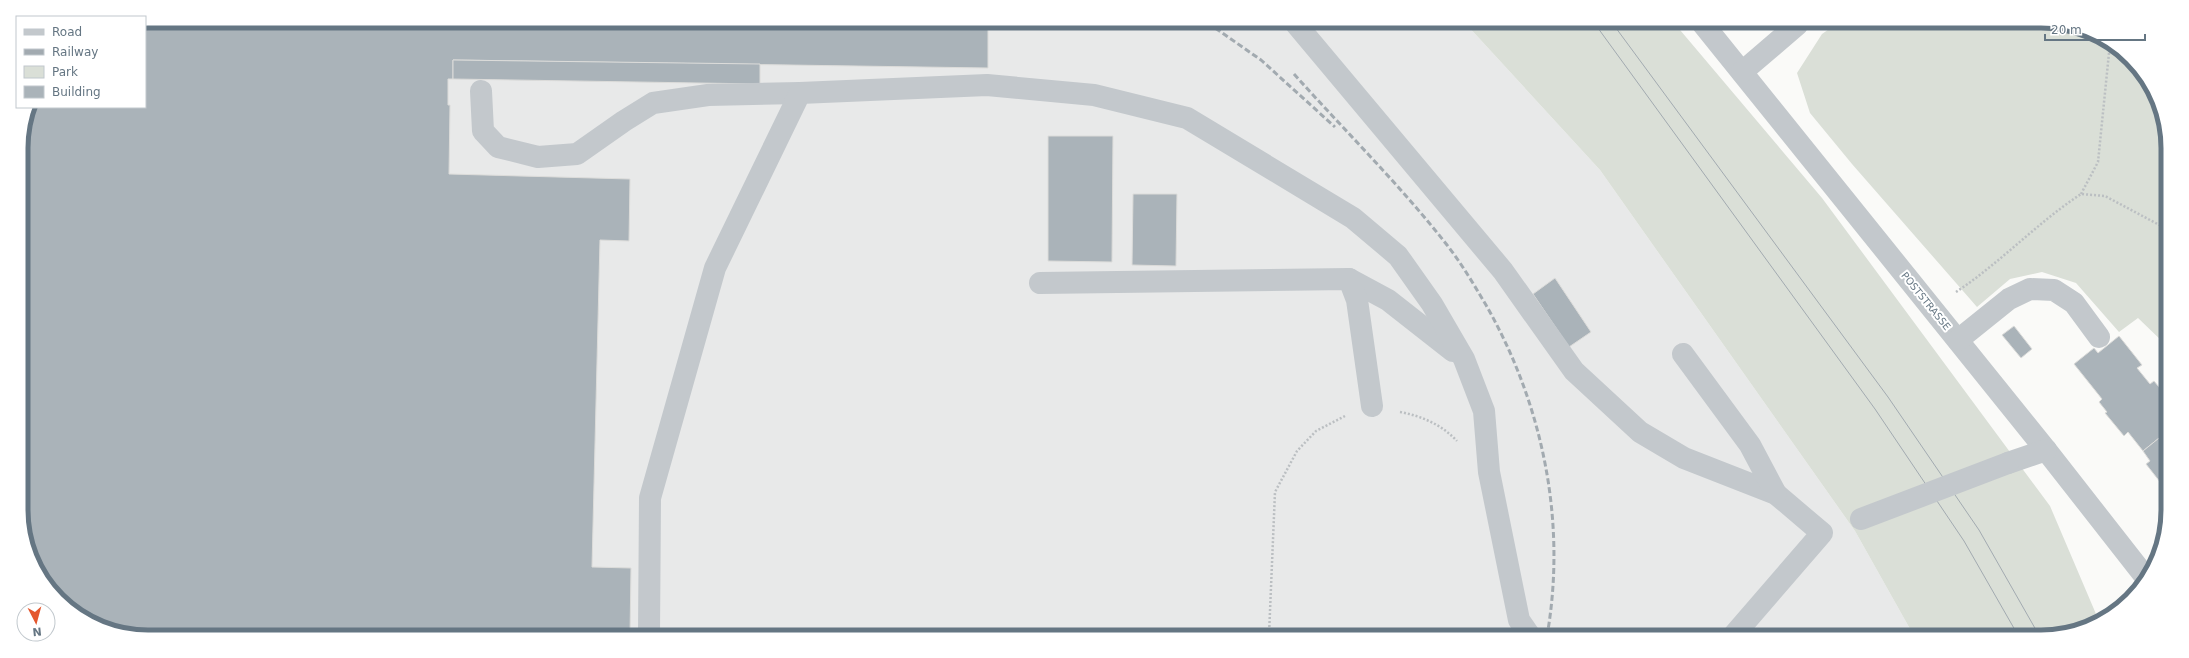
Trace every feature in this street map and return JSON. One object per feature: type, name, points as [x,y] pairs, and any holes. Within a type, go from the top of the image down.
[{"type":"street","points":[[1299,28],[1503,270],[1574,371],[1640,432],[1684,458],[1776,494],[1822,533],[1738,630]]},
{"type":"street","name":"POSTSTRASSE","points":[[1706,28],[1958,340],[2143,573]]},
{"type":"street","points":[[1742,72],[1793,28]]},
{"type":"street","points":[[482,91],[483,131],[498,147],[538,157],[577,154],[624,121],[653,103],[708,95],[987,86],[1094,95],[1187,118],[1353,218],[1398,256],[1432,304],[1464,359],[1484,411],[1489,472],[1519,620],[1526,630]]},
{"type":"street","points":[[649,630],[650,498],[715,268],[800,93]]},
{"type":"street","points":[[1040,283],[1349,279],[1388,300],[1464,359]]},
{"type":"street","points":[[1349,279],[1358,300],[1372,406]]},
{"type":"street","points":[[1958,340],[2009,299],[2030,289],[2054,290],[2074,302],[2099,337]]},
{"type":"street","points":[[1683,354],[1750,445],[1776,494]]},
{"type":"street","points":[[1861,519],[2046,450]]},
{"type":"path","points":[[1932,308],[1985,273],[2040,225],[2082,194],[2098,162],[2109,50]]},
{"type":"path","points":[[2082,194],[2105,196],[2161,226]]},
{"type":"path","points":[[1269,630],[1275,492],[1297,451],[1316,431],[1344,417],[1372,406],[1413,414],[1446,429],[1489,472]]},
{"type":"shaded area","points":[[146,28],[1470,28],[1600,170],[1855,531],[1911,630],[148,630],[116,626],[146,108]]},
{"type":"green space","points":[[1470,28],[1678,28],[1822,198],[2050,506],[2097,616],[2079,624],[2048,630],[1911,630],[1855,531],[1600,170]]},
{"type":"green space","points":[[1831,28],[2056,29],[2079,34],[2094,40],[2120,58],[2131,69],[2149,95],[2159,125],[2161,141],[2161,340],[2138,318],[2119,332],[2076,283],[2042,272],[2010,279],[1977,307],[1852,164],[1810,113],[1797,73],[1822,34]]},
{"type":"building","points":[[146,28],[988,28],[988,68],[453,60],[453,79],[448,79],[448,105],[450,105],[449,174],[630,179],[629,241],[600,240],[592,567],[631,568],[630,630],[148,630],[117,626],[102,621],[75,605],[63,595],[44,570],[34,548],[29,525],[28,141],[35,108],[146,108]]},
{"type":"building","points":[[453,60],[760,64],[760,84],[453,79]]},
{"type":"building","points":[[1048,136],[1113,136],[1112,262],[1048,261]]},
{"type":"building","points":[[1133,194],[1177,194],[1176,266],[1132,265]]},
{"type":"building","points":[[1555,278],[1591,332],[1569,347],[1533,294]]},
{"type":"building","points":[[2014,326],[2032,349],[2021,358],[2002,335]]},
{"type":"building","points":[[2119,336],[2142,365],[2137,368],[2150,384],[2154,381],[2161,389],[2161,436],[2143,451],[2128,432],[2124,436],[2105,413],[2107,412],[2099,402],[2102,399],[2074,364],[2094,348],[2098,353]]},
{"type":"building","points":[[2161,436],[2161,483],[2146,464],[2150,461],[2143,451]]},
{"type":"tram line","points":[[1598,28],[1875,409],[1964,541],[2015,630]]},
{"type":"tram line","points":[[1616,28],[1888,397],[1979,530],[2036,630]]},
{"type":"railway","points":[[1215,28],[1261,60],[1335,127]]},
{"type":"railway","points":[[1294,74],[1391,180],[1447,245],[1477,290],[1506,343],[1536,424],[1552,508],[1554,550],[1552,593],[1548,630]]}]
